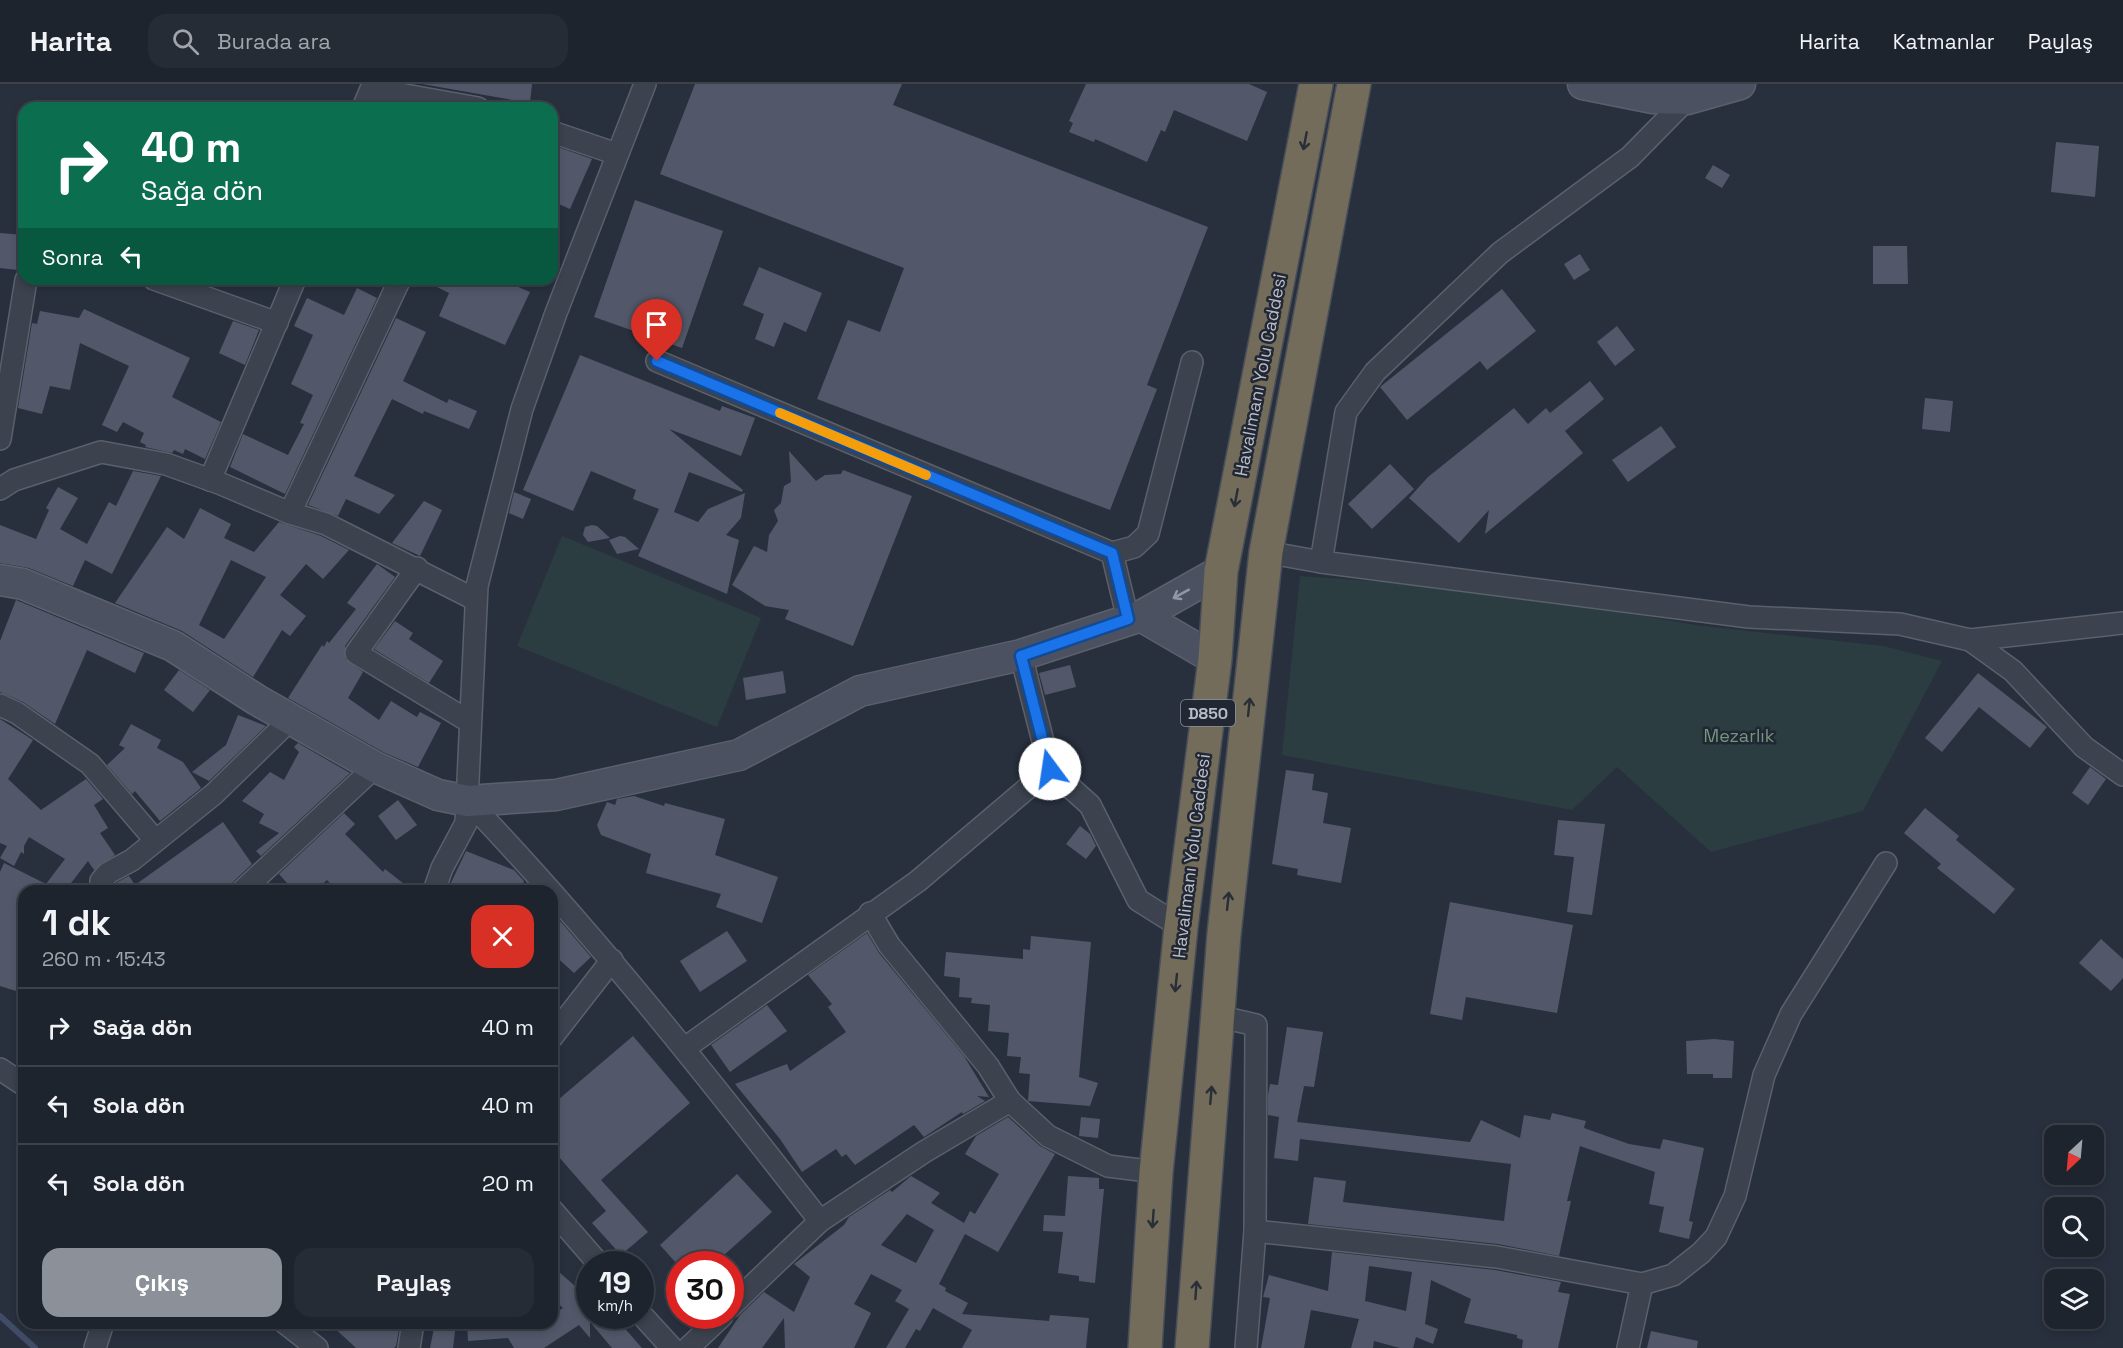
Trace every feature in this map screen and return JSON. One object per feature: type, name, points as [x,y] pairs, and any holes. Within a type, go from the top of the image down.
[{"type":"highway","name":"Havalimanı Yolu Caddesi","points":[[1145,1348],[1156,1173],[1181,927],[1215,658],[1221,571],[1316,84]]},
{"type":"highway","name":"Havalimanı Yolu Caddesi","points":[[1192,1348],[1217,1016],[1266,552],[1354,84]]},
{"type":"highway","points":[[1341,148],[1367,84]]},
{"type":"street","points":[[436,885],[442,868],[466,823],[477,586],[522,409],[556,313],[645,84]]},
{"type":"street","points":[[1583,84],[1653,98],[1687,99],[1740,84]]},
{"type":"street","points":[[366,102],[371,89],[444,102]]},
{"type":"street","points":[[1321,562],[1346,412],[1375,372],[1500,253],[1630,157],[1687,99]]},
{"type":"street","points":[[558,134],[617,154]]},
{"type":"street","points":[[0,439],[25,285]]},
{"type":"street","points":[[171,285],[277,323]]},
{"type":"street","points":[[210,480],[293,285]]},
{"type":"street","points":[[290,513],[397,285]]},
{"type":"street","points":[[657,361],[1112,553],[1134,547],[1148,534],[1192,362]]},
{"type":"street","points":[[0,489],[14,480],[101,452],[166,464],[290,513],[326,524],[417,568],[476,600]]},
{"type":"street","points":[[1266,552],[1321,562],[1749,617],[1900,624],[1970,640],[2123,623]]},
{"type":"street","points":[[1112,553],[1135,618],[1215,658]]},
{"type":"street","points":[[417,568],[356,653],[470,722]]},
{"type":"street","points":[[0,580],[23,584],[173,646],[291,719],[375,767],[438,795],[468,801],[556,795],[740,755],[860,691],[1021,656],[1135,618],[1221,571]]},
{"type":"street","points":[[1970,640],[2013,671],[2084,747],[2123,775]]},
{"type":"street","points":[[1021,656],[1050,769],[1090,805],[1138,900],[1181,927]]},
{"type":"street","points":[[0,705],[17,713],[90,764],[155,840]]},
{"type":"street","points":[[101,885],[101,881],[108,873],[132,860],[214,794],[291,719]]},
{"type":"street","points":[[248,885],[375,767]]},
{"type":"street","points":[[685,1048],[918,880],[1050,769]]},
{"type":"street","points":[[468,801],[547,885]]},
{"type":"street","points":[[1255,1232],[1497,1257],[1642,1284],[1673,1275],[1701,1253],[1716,1237],[1736,1196],[1764,1075],[1786,1024],[1886,863]]},
{"type":"street","points":[[558,897],[685,1048],[820,1221]]},
{"type":"street","points":[[870,913],[889,945],[988,1066],[1010,1101],[1048,1136],[1108,1166],[1156,1173]]},
{"type":"street","points":[[558,1029],[612,960]]},
{"type":"street","points":[[1217,1016],[1256,1025],[1255,1232],[1245,1348]]},
{"type":"street","points":[[0,1069],[18,1081]]},
{"type":"street","points":[[744,1294],[820,1221],[924,1152],[1010,1101]]},
{"type":"street","points":[[558,1217],[588,1251]]},
{"type":"street","points":[[1628,1348],[1642,1284]]},
{"type":"street","points":[[654,1328],[672,1348]]},
{"type":"street","points":[[95,1348],[101,1329]]},
{"type":"street","points":[[293,1329],[317,1348]]},
{"type":"street","points":[[409,1348],[412,1329]]},
{"type":"street","points":[[688,1348],[708,1329]]},
{"type":"green space","points":[[562,536],[761,618],[717,727],[517,646]]},
{"type":"green space","name":"Mezarlık","points":[[1300,576],[1499,590],[1695,625],[1883,646],[1942,661],[1863,811],[1711,852],[1617,767],[1572,810],[1282,755]]},
{"type":"building","points":[[422,84],[532,84],[530,102]]},
{"type":"building","points":[[695,84],[902,84],[893,105],[1208,227],[1147,385],[1157,389],[1110,510],[817,399],[848,320],[880,332],[904,268],[660,174]]},
{"type":"building","points":[[1086,84],[1249,84],[1267,92],[1247,141],[1174,110],[1165,132],[1161,130],[1147,162],[1095,139],[1094,142],[1069,132],[1073,123],[1069,121]]},
{"type":"building","points":[[2056,142],[2099,146],[2095,197],[2051,192]]},
{"type":"building","points":[[558,147],[592,159],[570,209],[558,204]]},
{"type":"building","points":[[1713,165],[1730,175],[1722,188],[1705,178]]},
{"type":"building","points":[[635,200],[723,231],[682,348],[594,317]]},
{"type":"building","points":[[0,233],[18,234],[18,270],[0,268]]},
{"type":"building","points":[[1873,246],[1907,246],[1908,284],[1873,284]]},
{"type":"building","points":[[1580,254],[1590,270],[1574,280],[1564,264]]},
{"type":"building","points":[[759,267],[822,293],[806,332],[784,322],[774,347],[755,339],[764,314],[743,305]]},
{"type":"building","points":[[433,285],[513,285],[530,292],[505,345],[439,316],[449,293]]},
{"type":"building","points":[[357,288],[377,298],[285,494],[230,467],[243,434],[288,455],[304,424],[300,423],[313,395],[291,384],[313,335],[294,326],[307,298],[344,315]]},
{"type":"building","points":[[1502,289],[1536,331],[1487,370],[1480,361],[1407,420],[1380,387]]},
{"type":"building","points":[[84,309],[190,358],[172,397],[221,422],[205,459],[185,449],[183,454],[174,450],[172,453],[145,447],[146,445],[140,442],[144,433],[123,422],[117,432],[102,425],[129,366],[80,343],[70,390],[50,386],[42,414],[18,408],[32,323],[37,324],[40,311],[79,318]]},
{"type":"building","points":[[396,318],[426,332],[403,381],[447,403],[449,399],[477,411],[469,429],[424,411],[423,414],[392,399],[354,476],[395,495],[379,514],[346,499],[338,516],[308,505]]},
{"type":"building","points":[[233,321],[259,330],[245,365],[219,353]]},
{"type":"building","points":[[1617,326],[1635,350],[1615,366],[1597,342]]},
{"type":"building","points":[[580,355],[720,411],[722,406],[755,418],[741,456],[669,429],[743,490],[742,492],[689,472],[674,512],[698,522],[708,509],[745,493],[741,518],[726,535],[739,540],[727,594],[638,556],[659,509],[633,499],[636,490],[591,471],[573,511],[523,490]]},
{"type":"building","points":[[1590,381],[1604,399],[1565,431],[1583,453],[1485,534],[1489,510],[1459,543],[1409,498],[1428,477],[1514,408],[1528,424],[1546,408],[1550,413]]},
{"type":"building","points":[[1925,398],[1953,401],[1950,432],[1922,429]]},
{"type":"building","points":[[1661,426],[1676,447],[1628,482],[1612,460]]},
{"type":"building","points":[[789,451],[816,481],[825,475],[841,474],[843,470],[912,496],[853,646],[785,619],[789,610],[765,606],[732,585],[754,546],[767,552],[769,535],[778,521],[774,510],[781,503],[784,486],[791,482]]},
{"type":"building","points":[[1390,464],[1414,489],[1372,529],[1348,504]]},
{"type":"building","points":[[133,471],[161,476],[112,574],[85,560],[73,586],[29,568],[0,563],[0,525],[36,539],[49,510],[46,508],[58,487],[78,498],[60,529],[87,544],[109,502],[116,506]]},
{"type":"building","points":[[514,492],[531,499],[523,519],[509,513]]},
{"type":"building","points":[[424,501],[442,510],[420,556],[392,543]]},
{"type":"building","points":[[200,508],[231,524],[224,538],[254,552],[279,522],[321,536],[349,550],[323,579],[306,564],[280,595],[306,616],[290,636],[282,630],[253,677],[182,631],[115,603],[167,527],[184,539]],"holes":[[[231,560],[266,577],[224,639],[199,625]]]},
{"type":"building","points":[[597,526],[610,538],[588,542],[583,535],[585,527]]},
{"type":"building","points":[[620,536],[625,537],[639,549],[617,554],[609,540]]},
{"type":"building","points":[[377,564],[395,577],[345,646],[345,659],[363,672],[348,698],[379,720],[391,701],[417,717],[420,712],[441,723],[418,767],[383,752],[288,698],[322,645],[324,647],[327,641],[329,643],[356,609],[347,603]]},
{"type":"building","points":[[16,600],[144,653],[135,673],[87,650],[55,724],[23,702],[0,692],[0,641]]},
{"type":"building","points":[[395,621],[413,633],[409,639],[443,661],[429,683],[374,649]]},
{"type":"building","points":[[1070,665],[1076,687],[1045,695],[1039,673]]},
{"type":"building","points":[[179,670],[210,690],[193,712],[164,690]]},
{"type":"building","points":[[783,671],[786,693],[746,700],[743,678]]},
{"type":"building","points":[[1978,673],[2047,727],[2030,748],[1979,707],[1942,752],[1925,738]]},
{"type":"building","points":[[238,715],[266,726],[209,781],[192,772],[226,745]]},
{"type":"building","points":[[0,719],[33,740],[8,779],[41,810],[86,779],[103,799],[94,805],[108,828],[100,833],[115,855],[94,870],[88,861],[70,885],[18,885],[18,987],[16,991],[0,986],[0,872],[4,863],[46,884],[65,859],[29,837],[24,846],[24,854],[21,852],[14,866],[0,858],[7,846],[0,843]]},
{"type":"building","points":[[131,724],[161,740],[157,748],[183,762],[201,788],[160,821],[135,791],[132,794],[107,765],[125,748],[119,745]]},
{"type":"building","points":[[298,743],[350,773],[261,856],[256,851],[279,833],[259,823],[264,814],[242,801],[270,772],[284,780],[299,752],[294,747]]},
{"type":"building","points":[[2090,767],[2106,779],[2088,805],[2072,793]]},
{"type":"building","points":[[1286,770],[1314,774],[1312,790],[1328,793],[1323,823],[1351,828],[1341,883],[1297,875],[1298,869],[1272,864]]},
{"type":"building","points":[[634,796],[664,806],[665,803],[725,819],[715,855],[778,877],[762,923],[716,907],[721,894],[646,873],[651,854],[601,835],[597,825],[607,802],[615,805],[617,799]]},
{"type":"building","points":[[398,800],[417,825],[396,840],[378,816]]},
{"type":"building","points":[[1925,808],[1959,836],[1956,840],[2015,889],[1994,914],[1937,868],[1941,864],[1904,833]]},
{"type":"building","points":[[344,813],[355,824],[345,834],[383,872],[385,869],[405,885],[332,885],[327,880],[322,885],[289,885],[279,874]]},
{"type":"building","points":[[1558,820],[1605,824],[1592,915],[1567,912],[1574,857],[1554,855]]},
{"type":"building","points":[[223,822],[252,864],[232,885],[135,885]]},
{"type":"building","points":[[1080,826],[1090,834],[1096,846],[1086,859],[1066,844]]},
{"type":"building","points":[[466,851],[514,870],[524,881],[522,885],[450,885]]},
{"type":"building","points":[[129,876],[135,885],[116,885],[116,883]]},
{"type":"building","points":[[1450,902],[1573,925],[1557,1013],[1466,997],[1462,1020],[1430,1014]]},
{"type":"building","points":[[558,921],[591,957],[574,973],[558,958]]},
{"type":"building","points":[[727,931],[747,961],[700,992],[680,961]]},
{"type":"building","points":[[867,933],[879,953],[964,1056],[989,1097],[977,1096],[985,1101],[963,1114],[962,1112],[924,1137],[914,1125],[855,1165],[846,1154],[842,1157],[836,1149],[802,1172],[780,1139],[735,1084],[787,1064],[790,1071],[846,1032],[828,1007],[832,1004],[808,975]]},
{"type":"building","points":[[1031,936],[1091,942],[1079,1077],[1098,1083],[1090,1106],[1028,1101],[1030,1074],[1019,1073],[1021,1057],[1007,1056],[1009,1033],[988,1031],[990,1005],[971,1003],[972,998],[959,997],[960,978],[944,976],[946,952],[1023,959],[1023,949],[1030,950]]},
{"type":"building","points":[[2101,939],[2123,959],[2123,978],[2111,991],[2079,963]]},
{"type":"building","points":[[767,1005],[787,1031],[730,1072],[711,1045]]},
{"type":"building","points":[[1287,1027],[1323,1032],[1314,1087],[1304,1086],[1297,1122],[1470,1142],[1481,1120],[1520,1138],[1524,1115],[1550,1120],[1552,1113],[1586,1121],[1584,1128],[1629,1144],[1660,1149],[1663,1139],[1704,1148],[1689,1221],[1693,1222],[1689,1239],[1659,1232],[1664,1207],[1649,1204],[1655,1172],[1580,1146],[1567,1201],[1571,1201],[1559,1256],[1498,1244],[1308,1224],[1314,1177],[1346,1181],[1343,1202],[1504,1221],[1511,1164],[1300,1139],[1298,1161],[1274,1158],[1279,1117],[1268,1115],[1268,1095],[1270,1084],[1278,1085]]},
{"type":"building","points":[[633,1036],[690,1103],[601,1180],[648,1232],[626,1251],[617,1251],[592,1223],[606,1211],[558,1156],[558,1100]]},
{"type":"building","points":[[1714,1039],[1734,1041],[1732,1078],[1713,1078],[1713,1074],[1687,1074],[1686,1041]]},
{"type":"building","points":[[1008,1117],[1040,1146],[1055,1154],[998,1252],[965,1234],[939,1284],[946,1288],[945,1291],[968,1303],[962,1314],[1049,1321],[1050,1315],[1089,1318],[1086,1348],[962,1348],[972,1330],[933,1308],[920,1331],[916,1329],[905,1348],[886,1348],[909,1309],[895,1301],[902,1290],[871,1274],[854,1304],[871,1313],[854,1348],[785,1348],[784,1318],[762,1348],[718,1348],[731,1329],[744,1329],[744,1311],[764,1292],[794,1312],[810,1277],[794,1264],[844,1225],[849,1217],[890,1190],[892,1192],[911,1176],[940,1193],[931,1203],[964,1223],[970,1211],[975,1214],[999,1174],[965,1154],[976,1136]],"holes":[[[907,1214],[934,1230],[916,1263],[881,1245]]]},
{"type":"building","points":[[1081,1117],[1100,1119],[1098,1138],[1079,1136]]},
{"type":"building","points":[[737,1174],[772,1212],[728,1251],[666,1252],[660,1245]]},
{"type":"building","points":[[1068,1176],[1099,1178],[1099,1189],[1104,1189],[1095,1283],[1079,1281],[1079,1276],[1058,1273],[1063,1232],[1043,1231],[1044,1215],[1065,1216]]},
{"type":"building","points":[[1332,1252],[1495,1270],[1561,1282],[1558,1292],[1570,1294],[1558,1348],[1522,1348],[1523,1340],[1517,1338],[1517,1335],[1464,1323],[1471,1299],[1431,1280],[1425,1324],[1438,1329],[1433,1344],[1416,1337],[1413,1348],[1400,1348],[1374,1341],[1373,1348],[1351,1348],[1359,1319],[1311,1310],[1304,1348],[1261,1348],[1270,1298],[1263,1297],[1269,1275],[1328,1291]],"holes":[[[1369,1266],[1412,1272],[1406,1311],[1365,1301]]]},
{"type":"building","points":[[558,1271],[576,1287],[576,1327],[544,1348],[514,1348],[508,1338],[468,1341],[467,1329],[558,1329],[558,1311],[563,1308],[558,1303]]},
{"type":"building","points":[[335,1329],[399,1329],[394,1348],[356,1348]]},
{"type":"building","points":[[434,1329],[455,1331],[453,1348],[430,1348]]},
{"type":"building","points":[[582,1329],[590,1329],[590,1338]]},
{"type":"building","points":[[596,1329],[625,1329],[642,1348],[612,1348]]},
{"type":"building","points":[[1651,1331],[1698,1341],[1697,1348],[1647,1348]]},
{"type":"waterway","points":[[0,1316],[35,1348]]},
{"type":"slow traffic","points":[[780,413],[926,475]]},
{"type":"route","points":[[657,361],[1112,553],[1128,619],[1021,656],[1050,769]]}]
